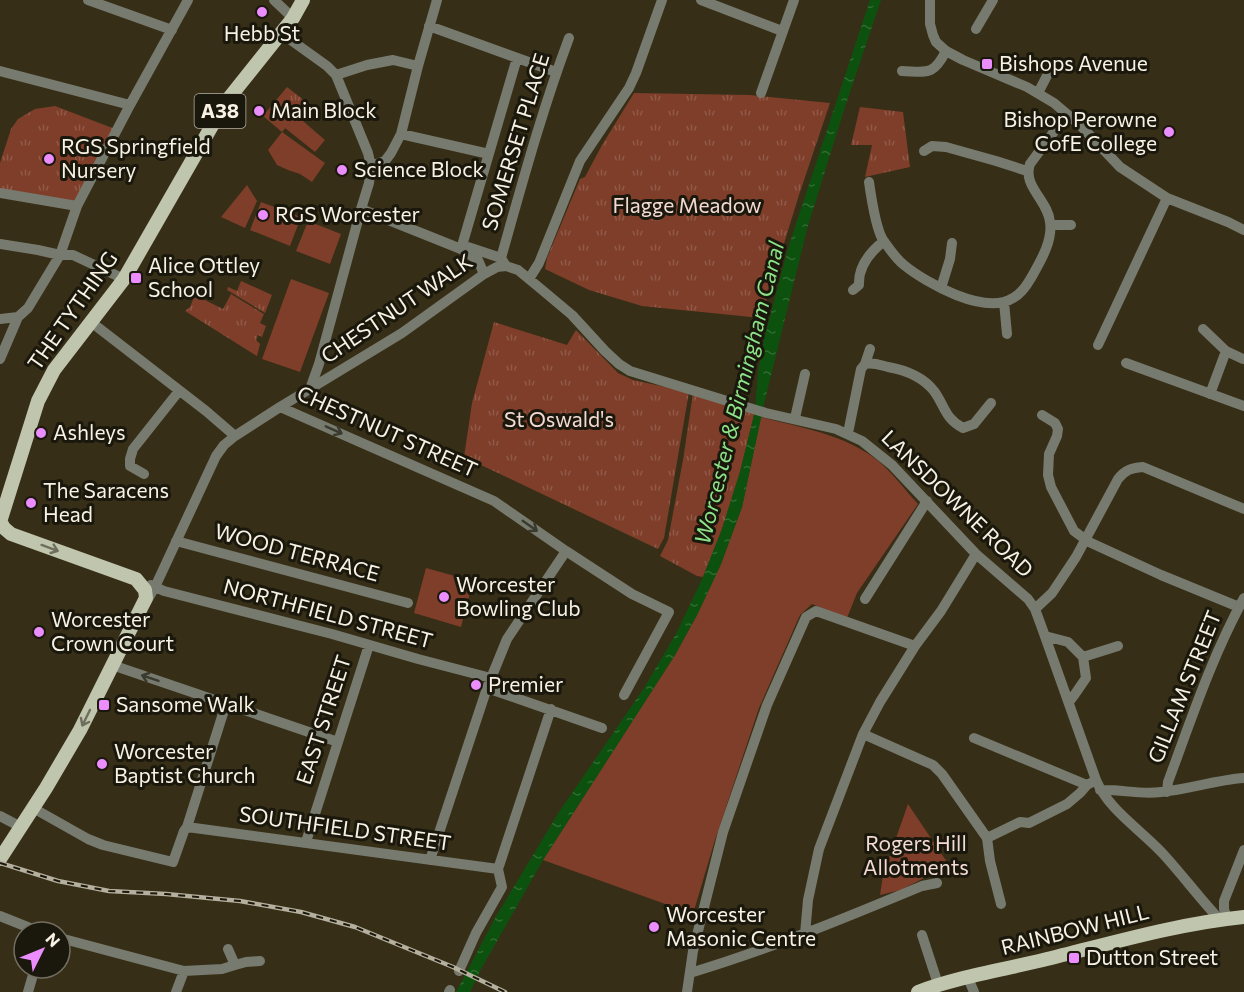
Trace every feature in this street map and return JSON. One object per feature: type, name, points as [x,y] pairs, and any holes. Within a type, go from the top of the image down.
[{"type":"main road","name":"A38","points":[[281,33],[303,0]]},
{"type":"main road","name":"THE TYTHING","points":[[0,522],[38,400],[54,370],[124,279],[225,103],[281,33]]},
{"type":"main road","name":"A38","points":[[0,522],[11,534],[136,579]]},
{"type":"main road","points":[[0,859],[80,730],[143,606],[146,598],[145,590],[136,579]]},
{"type":"main road","name":"RAINBOW HILL","points":[[918,992],[938,984],[1154,932],[1244,917]]},
{"type":"street","points":[[87,0],[172,30]]},
{"type":"street","points":[[0,359],[18,317],[28,308],[60,255],[77,206],[188,0]]},
{"type":"street","points":[[274,0],[293,18]]},
{"type":"street","points":[[371,166],[385,161],[401,134],[437,0]]},
{"type":"street","points":[[529,279],[539,263],[580,161],[636,73],[662,0]]},
{"type":"street","points":[[700,0],[782,31]]},
{"type":"street","points":[[761,93],[794,0]]},
{"type":"street","points":[[930,0],[930,24],[933,35],[936,42],[946,51],[1027,87],[1054,102],[1120,167],[1167,198],[1244,230]]},
{"type":"street","points":[[976,29],[993,0]]},
{"type":"street","points":[[429,26],[556,72]]},
{"type":"street","points":[[281,33],[336,75],[368,153],[371,166],[369,183],[310,389]]},
{"type":"street","name":"SOMERSET PLACE","points":[[504,262],[532,150],[569,38]]},
{"type":"street","points":[[902,71],[930,71],[936,67],[946,51]]},
{"type":"street","points":[[461,249],[517,58]]},
{"type":"street","points":[[336,75],[393,60],[418,66]]},
{"type":"street","points":[[1038,93],[1053,64]]},
{"type":"street","points":[[0,71],[130,105]]},
{"type":"street","points":[[869,182],[882,238],[902,263],[941,288],[972,300],[991,303],[1013,299],[1031,278],[1048,244],[1051,225],[1046,209],[1028,180],[1027,171],[1068,114]]},
{"type":"street","points":[[401,134],[489,153]]},
{"type":"street","points":[[924,151],[932,146],[946,147],[1027,171]]},
{"type":"street","points":[[0,193],[77,206]]},
{"type":"street","points":[[1098,345],[1167,198]]},
{"type":"street","name":"LANSDOWNE ROAD","points":[[361,209],[461,249],[478,260],[484,274]]},
{"type":"street","points":[[1051,225],[1071,225]]},
{"type":"street","points":[[854,290],[859,285],[858,277],[863,264],[876,247],[884,241]]},
{"type":"street","points":[[941,288],[950,259],[952,243]]},
{"type":"street","points":[[0,244],[60,255],[73,255],[124,279]]},
{"type":"street","name":"LANSDOWNE ROAD","points":[[461,249],[468,247],[518,270],[572,315],[605,351],[630,371],[754,409],[795,418],[848,434],[873,448],[976,554],[1028,599],[1035,609],[1046,636],[1094,785],[1110,804],[1150,839],[1223,920]]},
{"type":"street","name":"CHESTNUT WALK","points":[[280,407],[402,333],[504,262]]},
{"type":"street","points":[[1004,302],[1007,334]]},
{"type":"street","points":[[0,319],[18,317]]},
{"type":"street","points":[[91,322],[236,436],[224,445],[216,456],[155,587],[143,606]]},
{"type":"street","points":[[1203,329],[1226,351],[1243,359]]},
{"type":"street","points":[[848,434],[861,369],[870,350]]},
{"type":"street","points":[[1210,394],[1226,351]]},
{"type":"street","points":[[319,363],[329,378]]},
{"type":"street","points":[[1126,363],[1244,406]]},
{"type":"street","points":[[865,364],[896,368],[920,378],[934,391],[950,419],[963,428],[975,429],[991,403]]},
{"type":"street","points":[[795,418],[805,374]]},
{"type":"street","points":[[144,474],[130,466],[133,449],[179,391]]},
{"type":"street","name":"CHESTNUT STREET","points":[[236,436],[280,407],[494,501],[632,594],[669,612],[624,695]]},
{"type":"street","points":[[1042,415],[1055,423],[1058,429],[1049,454],[1048,475],[1051,487],[1074,531],[1084,540],[1161,575],[1242,602]]},
{"type":"street","points":[[1035,609],[1052,593],[1076,557],[1124,472],[1143,467],[1244,509]]},
{"type":"street","points":[[865,599],[927,501]]},
{"type":"street","name":"WOOD TERRACE","points":[[176,541],[408,603]]},
{"type":"street","points":[[430,860],[489,683],[507,639],[566,551]]},
{"type":"street","points":[[805,934],[808,900],[819,849],[863,734],[915,646],[941,611],[976,554]]},
{"type":"street","name":"NORTHFIELD STREET","points":[[136,579],[164,591],[418,659],[489,683],[551,710],[602,728]]},
{"type":"street","name":"GILLAM STREET","points":[[1167,792],[1168,782],[1198,701],[1225,634],[1242,602]]},
{"type":"street","points":[[687,992],[693,951],[723,832],[767,705],[806,617],[816,611],[915,646]]},
{"type":"street","points":[[1046,636],[1068,642],[1083,657],[1086,678],[1069,702]]},
{"type":"street","name":"EAST STREET","points":[[306,842],[369,645]]},
{"type":"street","points":[[1083,657],[1118,646]]},
{"type":"street","points":[[112,665],[338,742]]},
{"type":"street","points":[[33,808],[88,839],[173,862],[187,827],[226,704]]},
{"type":"street","points":[[459,971],[476,933],[502,887],[498,869],[551,710]]},
{"type":"street","points":[[863,734],[933,765],[942,774],[987,838],[990,861],[1001,904]]},
{"type":"street","points":[[974,738],[1094,785],[1141,794],[1167,792],[1244,778]]},
{"type":"street","points":[[987,838],[1020,822],[1029,823],[1067,804],[1094,785]]},
{"type":"street","points":[[0,816],[21,827]]},
{"type":"street","name":"SOUTHFIELD STREET","points":[[187,827],[498,869]]},
{"type":"street","points":[[1223,920],[1224,901],[1244,850]]},
{"type":"street","points":[[690,973],[738,959],[922,886],[937,883]]},
{"type":"street","points":[[922,935],[938,984]]},
{"type":"street","points":[[72,941],[184,971],[222,969],[246,962],[260,961]]},
{"type":"street","points":[[228,949],[235,965]]},
{"type":"street","points":[[176,992],[184,971]]},
{"type":"street","points":[[968,978],[974,992]]},
{"type":"green space","points":[[287,87],[305,101],[282,132],[263,116]]},
{"type":"green space","name":"Flagge Meadow","points":[[634,93],[750,95],[830,103],[761,318],[642,306],[589,290],[545,269],[547,258],[580,179],[585,177]]},
{"type":"green space","name":"RGS Springfield Nursery","points":[[55,106],[115,129],[75,204],[0,190],[0,163],[11,129],[18,119],[35,109]]},
{"type":"green space","points":[[860,107],[903,112],[910,167],[865,177],[872,145],[851,145]]},
{"type":"green space","points":[[296,115],[325,140],[315,152],[285,128]]},
{"type":"green space","points":[[282,132],[325,163],[312,182],[300,174],[277,165],[268,150]]},
{"type":"green space","points":[[247,185],[257,201],[245,228],[221,217]]},
{"type":"green space","points":[[261,202],[301,217],[290,246],[250,230]]},
{"type":"green space","points":[[308,221],[341,234],[330,264],[296,251]]},
{"type":"green space","points":[[291,279],[329,293],[300,372],[262,359]]},
{"type":"green space","points":[[241,281],[272,295],[265,313],[227,290],[228,287],[237,291]]},
{"type":"green space","points":[[231,294],[264,314],[260,323],[266,326],[262,337],[258,335],[256,340],[260,344],[257,356],[185,311],[190,307],[195,295],[223,309]]},
{"type":"green space","name":"St Oswald's","points":[[494,322],[567,345],[576,330],[618,373],[633,380],[689,392],[664,538],[658,549],[464,457],[472,403]]},
{"type":"green space","points":[[693,393],[755,411],[740,472],[722,529],[703,577],[660,556],[668,540]]},
{"type":"green space","points":[[761,417],[822,433],[864,451],[888,470],[918,504],[857,593],[847,618],[812,604],[800,615],[759,708],[693,914],[543,860],[675,655],[697,615],[721,564],[742,507]]},
{"type":"green space","name":"Worcester Bowling Club","points":[[426,568],[473,581],[461,627],[414,613]]},
{"type":"green space","name":"Rogers Hill Allotments","points":[[908,804],[949,865],[901,890],[880,895],[883,875]]},
{"type":"water","points":[[870,0],[881,0],[807,229],[764,404],[742,507],[721,564],[675,655],[543,860],[470,992],[456,992],[495,918],[559,812],[644,688],[677,632],[703,577],[722,529],[740,472],[755,411],[758,372],[764,339],[789,245]]},
{"type":"railway","points":[[0,863],[58,881],[109,891],[240,901],[301,912],[355,927],[453,967],[505,992]]},
{"type":"place","name":"Hebb St","points":[[262,12]]},
{"type":"place","name":"Bishops Avenue","points":[[987,64]]},
{"type":"place","name":"Main Block","points":[[259,111]]},
{"type":"place","name":"Bishop Perowne CofE College","points":[[1169,132]]},
{"type":"place","name":"RGS Springfield Nursery","points":[[49,159]]},
{"type":"place","name":"Science Block","points":[[342,170]]},
{"type":"place","name":"RGS Worcester","points":[[263,215]]},
{"type":"place","name":"Alice Ottley School","points":[[136,278]]},
{"type":"place","name":"Ashleys","points":[[41,433]]},
{"type":"place","name":"The Saracens Head","points":[[31,503]]},
{"type":"place","name":"Worcester Bowling Club","points":[[444,597]]},
{"type":"place","name":"Worcester Crown Court","points":[[39,632]]},
{"type":"place","name":"Premier","points":[[476,685]]},
{"type":"place","name":"Sansome Walk","points":[[104,705]]},
{"type":"place","name":"Worcester Baptist Church","points":[[102,764]]},
{"type":"place","name":"Worcester Masonic Centre","points":[[654,927]]},
{"type":"place","name":"Dutton Street","points":[[1074,958]]},
{"type":"water label","name":"Worcester & Birmingham Canal","points":[[739,393]]}]
